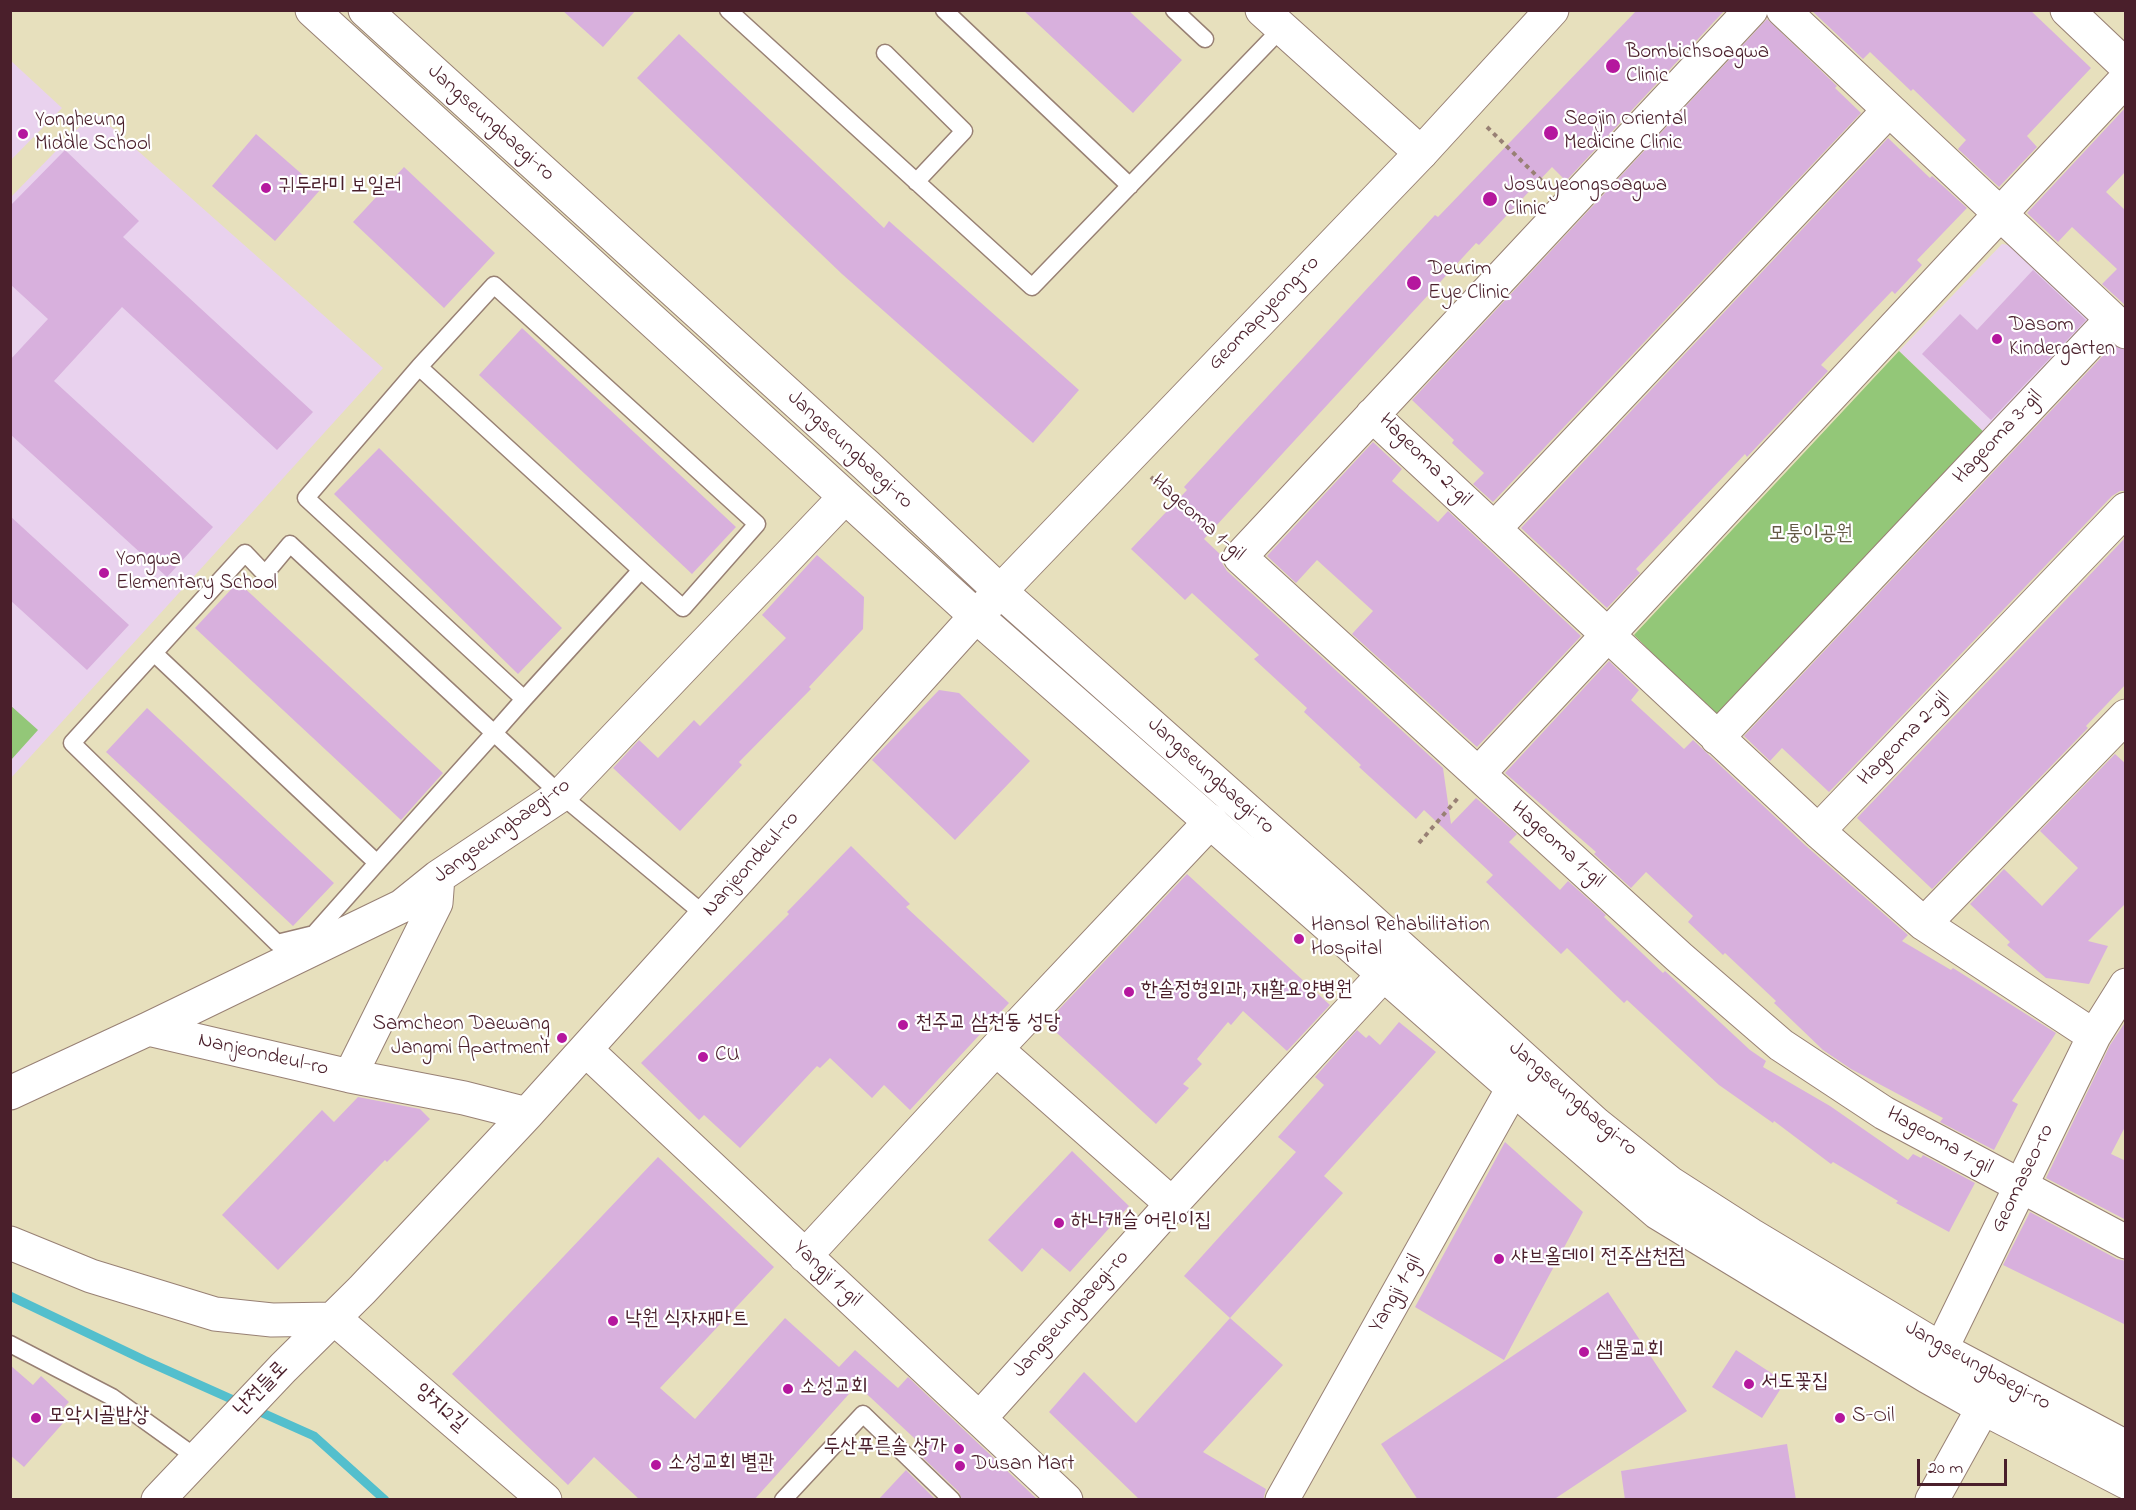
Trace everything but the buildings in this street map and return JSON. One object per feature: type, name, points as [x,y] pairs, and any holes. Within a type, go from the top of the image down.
[{"type":"street","name":"Jangseungbaegi-ro","points":[[364,10],[866,465],[1000,591],[1354,905],[1596,1124],[1680,1190],[1751,1235],[1935,1363],[1983,1408],[2126,1482]]},
{"type":"street","name":"Geomapyeong-ro","points":[[976,616],[1421,153],[1552,10]]},
{"type":"street","points":[[1567,207],[1751,10]]},
{"type":"street","name":"Hageoma 3-gil","points":[[1717,738],[1887,558],[2119,326],[1783,10]]},
{"type":"street","points":[[2067,10],[2126,66]]},
{"type":"street","name":"Jangseungbaegi-ro","points":[[327,15],[976,616],[1383,975],[1658,1213],[1935,1363],[2126,1447]]},
{"type":"street","points":[[1272,20],[1421,153]]},
{"type":"street","points":[[1478,774],[2126,80]]},
{"type":"street","points":[[1494,529],[1889,110]]},
{"type":"street","name":"Hageoma 2-gil","points":[[1567,207],[1372,415],[1717,738],[1924,924],[2094,1036]]},
{"type":"street","points":[[1240,557],[1372,415]]},
{"type":"street","name":"Jangseungbaegi-ro","points":[[148,1029],[402,906],[438,877],[561,795],[845,497]]},
{"type":"street","name":"Hageoma 2-gil","points":[[1818,831],[2126,509]]},
{"type":"street","name":"Hageoma 1-gil","points":[[1240,557],[1670,949],[1781,1045],[1884,1113],[2126,1242]]},
{"type":"street","name":"Nanjeondeul-ro","points":[[324,1329],[586,1050],[976,616]]},
{"type":"street","points":[[1924,924],[2126,716]]},
{"type":"street","name":"Jangseungbaegi-ro","points":[[806,1256],[996,1049],[1211,821]]},
{"type":"street","points":[[350,1076],[436,903],[438,877]]},
{"type":"street","name":"Jangseungbaegi-ro","points":[[980,1418],[1172,1204],[1383,975]]},
{"type":"street","name":"Geomaseo-ro","points":[[1935,1363],[2094,1036],[2126,985]]},
{"type":"street","points":[[10,1093],[148,1029]]},
{"type":"street","name":"Nanjeondeul-ro","points":[[148,1029],[350,1076],[464,1098],[527,1114]]},
{"type":"street","points":[[996,1049],[1172,1204]]},
{"type":"street","name":"Yangji 1-gil","points":[[586,1050],[980,1418],[1056,1496]]},
{"type":"street","name":"Yangji 1-gil","points":[[1282,1500],[1513,1088]]},
{"type":"street","points":[[10,1243],[91,1276],[215,1314],[272,1320],[324,1329]]},
{"type":"street","name":"난전들로","points":[[205,1450],[324,1329]]},
{"type":"street","name":"양지2길","points":[[324,1329],[544,1500]]},
{"type":"street","name":"Jangseungbaegi-ro","points":[[1932,1500],[1983,1408]]},
{"type":"street","points":[[158,1500],[205,1450]]},
{"type":"lane","points":[[944,10],[1130,186]]},
{"type":"lane","points":[[1174,10],[1205,39]]},
{"type":"lane","points":[[736,13],[1032,287],[1130,186],[1272,20]]},
{"type":"lane","points":[[885,53],[964,131],[916,182]]},
{"type":"lane","points":[[419,367],[682,608],[758,524],[495,285],[419,367],[306,498],[524,699]]},
{"type":"lane","points":[[640,570],[494,733],[377,863],[314,934],[277,943],[72,743],[245,553],[265,574],[290,544],[494,733],[561,795],[706,916]]},
{"type":"lane","points":[[154,653],[377,863]]},
{"type":"lane","points":[[10,1344],[112,1397],[205,1450]]},
{"type":"lane","points":[[783,1500],[863,1414],[952,1500]]},
{"type":"path","points":[[1465,104],[1567,207]]},
{"type":"path","name":"Hageoma 1-gil","points":[[1128,457],[1240,557]]},
{"type":"path","points":[[1419,843],[1478,774]]},
{"type":"shaded area","name":"Yongheung Middle School","points":[[10,60],[62,108],[11,160],[10,160]]},
{"type":"shaded area","name":"Yongwa Elementary School","points":[[94,112],[383,368],[11,778],[11,197]]},
{"type":"shaded area","name":"Dasom Kindergarten","points":[[2002,244],[2021,247],[2095,316],[1989,437],[1899,351]]},
{"type":"green space","name":"모퉁이공원","points":[[1899,351],[1989,437],[1722,722],[1634,635]]},
{"type":"green space","points":[[10,705],[38,730],[11,760],[10,760]]},
{"type":"waterway","points":[[10,1296],[144,1360],[314,1436],[385,1500]]},
{"type":"place","name":"Bombichsoagwa Clinic","points":[[1613,66]]},
{"type":"place","name":"Seojin Oriental Medicine Clinic","points":[[1551,133]]},
{"type":"place","name":"Yongheung Middle School","points":[[23,134]]},
{"type":"place","name":"귀두라미 보일러","points":[[266,188]]},
{"type":"place","name":"Josuyeongsoagwa Clinic","points":[[1490,199]]},
{"type":"place","name":"Deurim Eye Clinic","points":[[1414,283]]},
{"type":"place","name":"Dasom Kindergarten","points":[[1997,339]]},
{"type":"place","name":"Yongwa Elementary School","points":[[104,573]]},
{"type":"place","name":"Hansol Rehabilitation Hospital","points":[[1299,939]]},
{"type":"place","name":"한솔정형외과, 재활요양병원","points":[[1129,992]]},
{"type":"place","name":"천주교 삼천동 성당","points":[[903,1025]]},
{"type":"place","name":"Samcheon Daewang Jangmi Apartment","points":[[562,1038]]},
{"type":"place","name":"CU","points":[[703,1057]]},
{"type":"place","name":"하나캐슬 어린이집","points":[[1059,1223]]},
{"type":"place","name":"샤브올데이 전주삼천점","points":[[1499,1259]]},
{"type":"place","name":"낙원 식자재마트","points":[[613,1321]]},
{"type":"place","name":"샘물교회","points":[[1584,1352]]},
{"type":"place","name":"서도꽃집","points":[[1749,1384]]},
{"type":"place","name":"소성교회","points":[[788,1389]]},
{"type":"place","name":"모악시골밥상","points":[[36,1418]]},
{"type":"place","name":"S-Oil","points":[[1840,1418]]},
{"type":"place","name":"두산푸른솔 상가","points":[[959,1449]]},
{"type":"place","name":"소성교회 별관","points":[[656,1465]]},
{"type":"place","name":"Dusan Mart","points":[[960,1466]]}]
